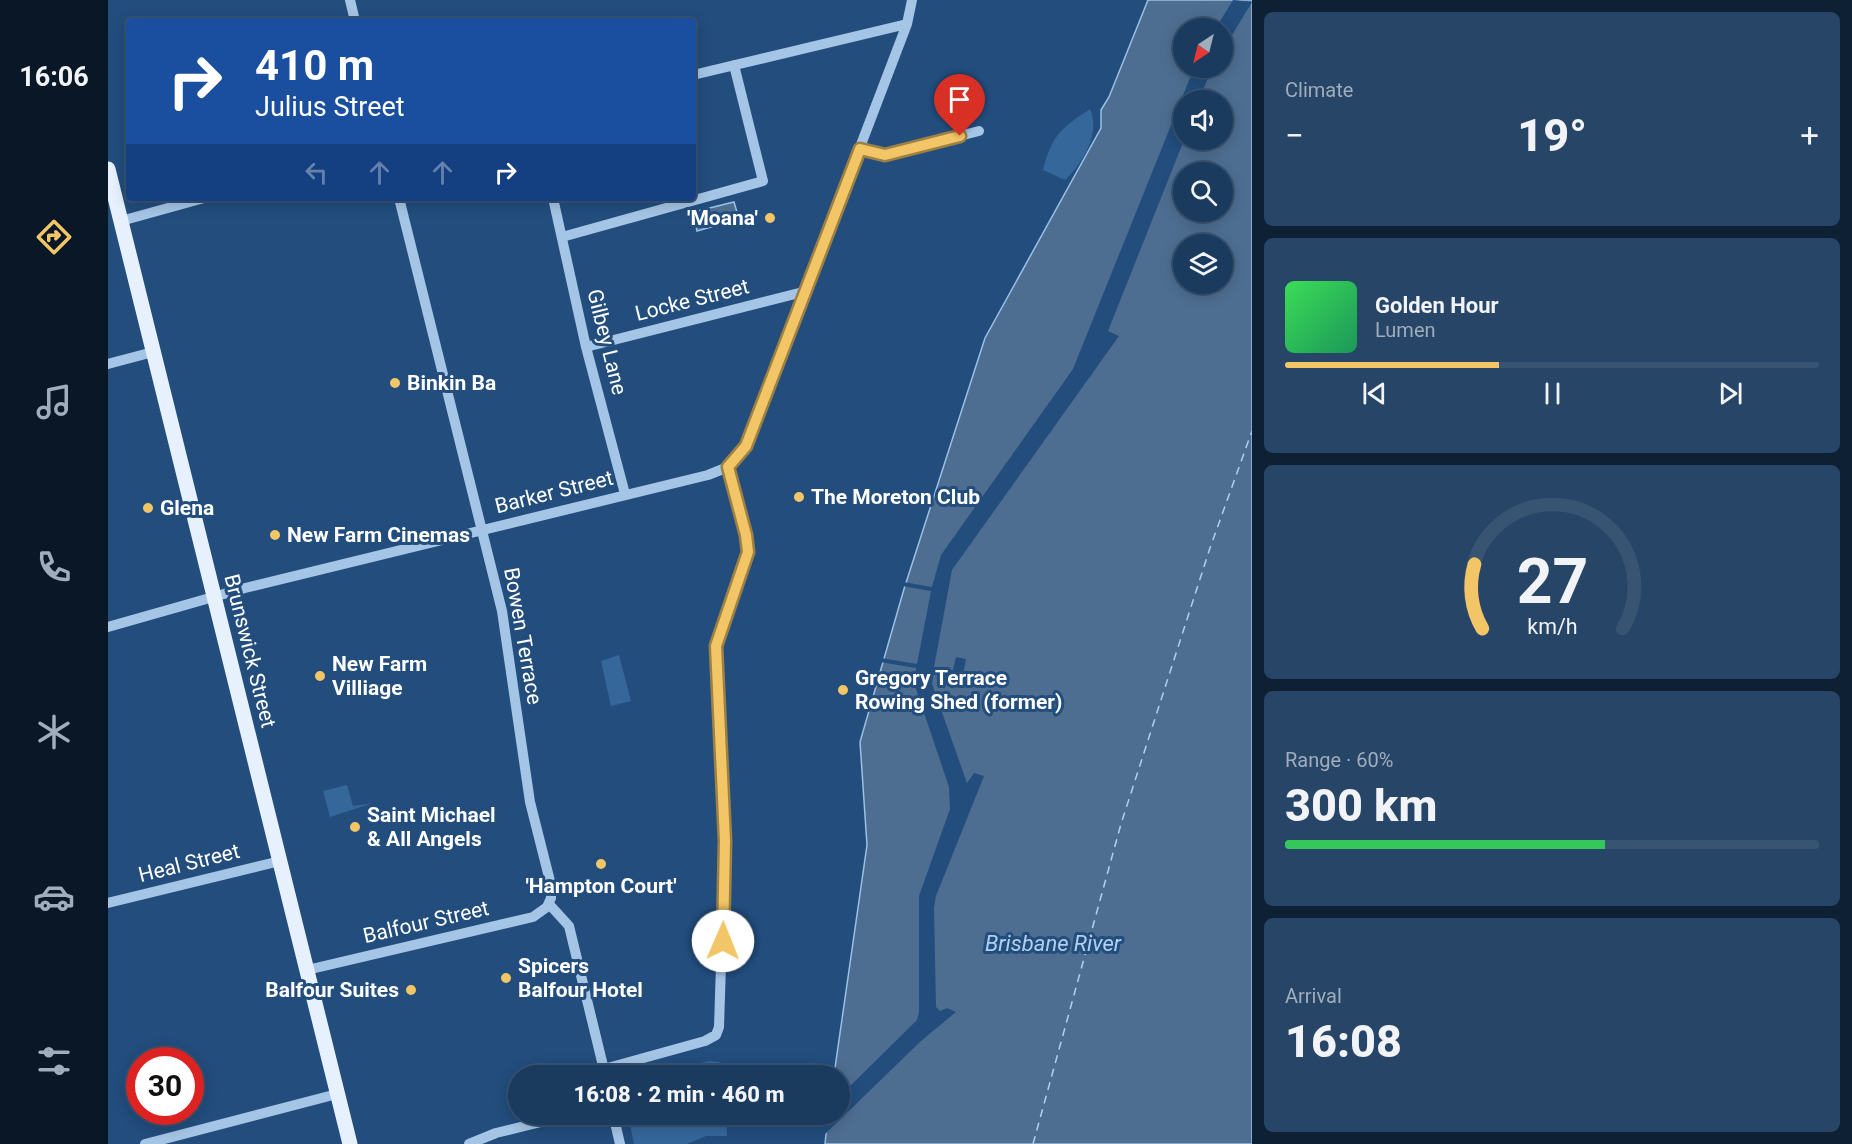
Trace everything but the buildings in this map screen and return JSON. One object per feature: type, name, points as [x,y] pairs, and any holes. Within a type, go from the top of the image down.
[{"type":"main road","name":"Brunswick Street","points":[[108,169],[350,1144]]},
{"type":"street","points":[[350,0],[354,18]]},
{"type":"street","points":[[627,1065],[705,1041],[716,1035],[719,1027],[725,841],[716,646],[748,552],[746,535],[728,467],[746,446],[907,24],[912,0]]},
{"type":"street","points":[[696,74],[907,24]]},
{"type":"street","points":[[696,200],[763,181],[734,65]]},
{"type":"street","points":[[860,149],[885,155],[979,131]]},
{"type":"street","points":[[121,221],[193,201]]},
{"type":"street","name":"Bowen Terrace","points":[[400,201],[483,530],[508,643],[530,802],[551,885],[549,904]]},
{"type":"street","name":"Gilbey Lane","points":[[554,201],[586,347],[625,494]]},
{"type":"street","points":[[562,237],[691,201]]},
{"type":"street","name":"Locke Street","points":[[586,347],[807,291]]},
{"type":"street","points":[[108,364],[153,352]]},
{"type":"street","name":"Barker Street","points":[[108,627],[625,494],[708,475],[728,467]]},
{"type":"street","name":"Heal Street","points":[[108,903],[280,861]]},
{"type":"street","points":[[549,904],[569,926],[602,1065]]},
{"type":"street","name":"Balfour Street","points":[[307,970],[533,917],[541,914],[549,904]]},
{"type":"street","points":[[146,1144],[338,1094]]},
{"type":"street","points":[[469,1144],[496,1133],[528,1125]]},
{"type":"street","points":[[616,1125],[620,1144]]},
{"type":"shaded area","points":[[1090,109],[1093,118],[1092,138],[1084,156],[1072,173],[1065,180],[1043,170],[1050,148],[1059,133]]},
{"type":"shaded area","points":[[619,655],[631,701],[611,706],[601,661]]},
{"type":"shaded area","points":[[347,785],[353,806],[373,803],[330,817],[323,791]]},
{"type":"shaded area","points":[[709,1061],[720,1062],[721,1065],[693,1065]]},
{"type":"shaded area","points":[[630,1125],[726,1125],[727,1136],[706,1136],[687,1144],[634,1144]]},
{"type":"water","name":"Brisbane River","points":[[1148,0],[1252,0],[1252,1144],[825,1144],[827,1125],[850,1125],[850,1065],[835,1065],[867,845],[860,742],[904,589],[985,338],[1101,128],[1101,110],[1109,97]]},
{"type":"water","points":[[734,202],[739,219],[697,231],[693,212]]},
{"type":"pier","points":[[1233,0],[1252,2],[1233,33],[1233,18],[1222,18]]},
{"type":"pier","points":[[1190,78],[1208,78],[1203,90],[1185,90]]},
{"type":"pier","points":[[1173,120],[1173,150],[1180,150],[1175,162],[1173,162],[1173,168],[1108,331],[1119,336],[952,570],[934,667],[953,670],[956,657],[966,659],[961,686],[951,684],[953,674],[934,671],[932,684],[967,783],[974,773],[984,776],[936,896],[934,908],[936,1007],[940,1011],[947,1008],[956,1012],[921,1041],[850,1110],[850,1086],[917,1020],[919,1012],[919,896],[950,809],[949,787],[916,689],[916,668],[880,662],[881,658],[917,664],[931,591],[902,586],[903,582],[932,587],[941,555],[1073,369]]},
{"type":"pier","points":[[824,1125],[834,1125],[822,1137]]},
{"type":"ferry route","points":[[1033,1144],[1121,824],[1210,548],[1252,431]]},
{"type":"place","name":"'Moana'","points":[[770,218]]},
{"type":"place","name":"Binkin Ba","points":[[395,383]]},
{"type":"place","name":"The Moreton Club","points":[[799,497]]},
{"type":"place","name":"Glena","points":[[148,508]]},
{"type":"place","name":"New Farm Cinemas","points":[[275,535]]},
{"type":"place","name":"New Farm Villiage","points":[[320,676]]},
{"type":"place","name":"Gregory Terrace Rowing Shed (former)","points":[[843,690]]},
{"type":"place","name":"Saint Michael & All Angels","points":[[355,827]]},
{"type":"place","name":"'Hampton Court'","points":[[601,864]]},
{"type":"place","name":"Spicers Balfour Hotel","points":[[506,978]]},
{"type":"place","name":"Balfour Suites","points":[[411,990]]},
{"type":"route","points":[[723,941],[725,841],[716,646],[748,552],[746,535],[728,467],[746,446],[860,149],[885,155],[960,136]]}]
